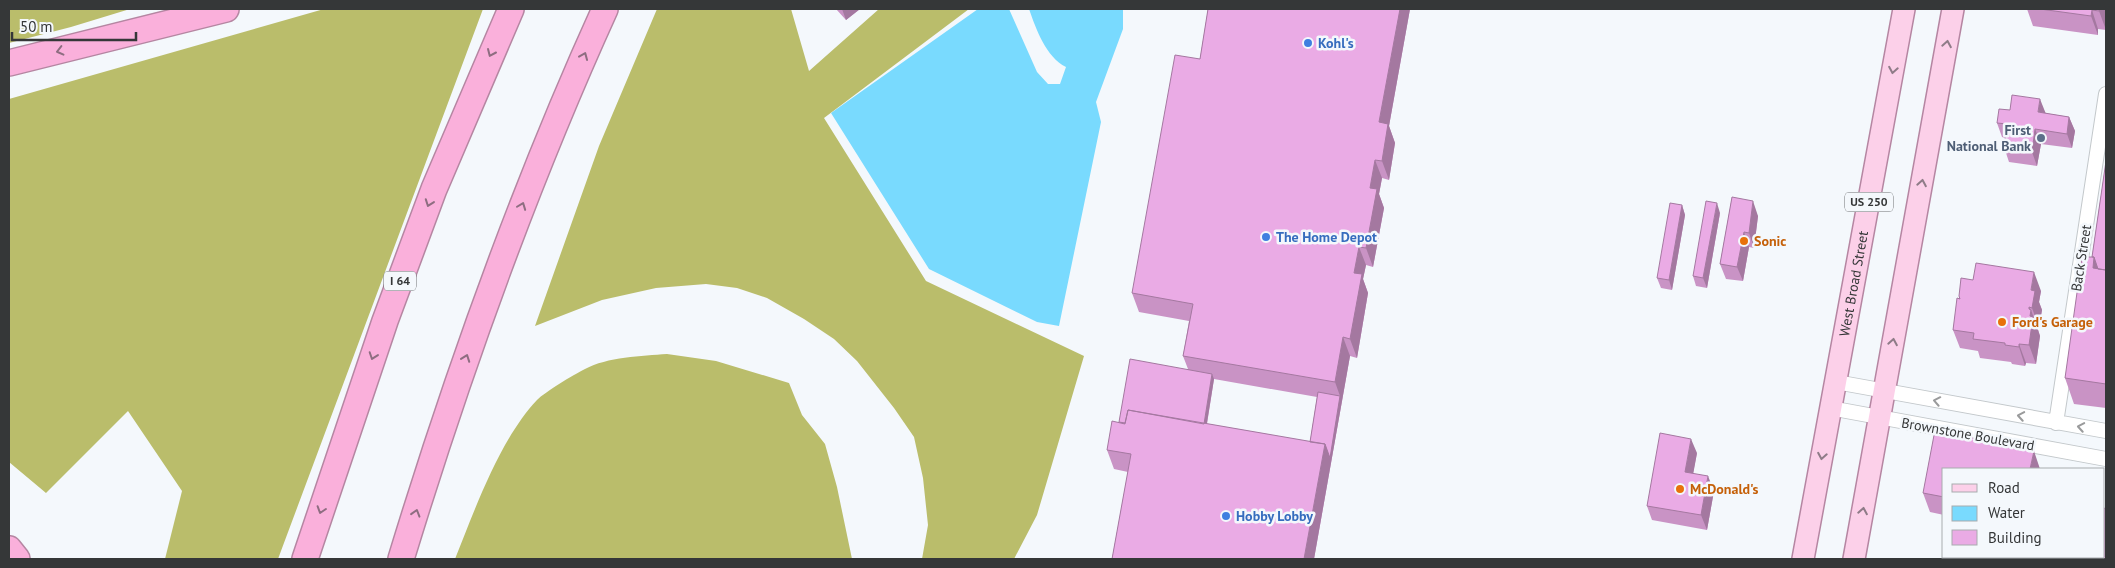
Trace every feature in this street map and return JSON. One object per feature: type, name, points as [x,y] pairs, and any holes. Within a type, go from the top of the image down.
[{"type":"highway","points":[[9,63],[226,9]]},
{"type":"highway","name":"I 64","points":[[306,559],[385,321],[428,206],[479,79],[511,9]]},
{"type":"highway","points":[[401,559],[452,401],[500,266],[545,149],[605,9]]},
{"type":"highway","points":[[9,549],[17,559]]},
{"type":"main road","name":"West Broad Street","points":[[1803,559],[1904,9]]},
{"type":"main road","points":[[1854,559],[1953,9]]},
{"type":"street","name":"Back Street","points":[[2056,423],[2106,94]]},
{"type":"street","name":"Brownstone Boulevard","points":[[1836,382],[2106,431]]},
{"type":"street","name":"Brownstone Boulevard","points":[[1830,408],[2106,459]]},
{"type":"green space","points":[[9,9],[130,9],[9,43]]},
{"type":"green space","points":[[324,9],[483,9],[278,559],[165,559],[182,491],[128,411],[46,493],[9,462],[9,99]]},
{"type":"green space","points":[[657,9],[791,9],[809,71],[879,9],[969,9],[824,118],[926,281],[1084,356],[1037,515],[1014,559],[922,559],[928,525],[923,478],[914,437],[857,361],[834,339],[767,298],[737,288],[706,284],[656,288],[602,300],[535,326],[599,146]]},
{"type":"green space","points":[[667,354],[716,361],[789,383],[802,415],[825,444],[837,487],[852,559],[455,559],[500,454],[511,434],[537,400],[567,379],[594,365],[625,358]]},
{"type":"water","points":[[978,9],[1009,9],[1037,72],[1048,84],[1060,84],[1066,67],[1047,50],[1029,9],[1123,9],[1123,29],[1096,102],[1101,122],[1059,326],[1037,322],[929,269],[831,113]]},
{"type":"building","name":"The Home Depot","points":[[1208,9],[1400,9],[1379,122],[1388,124],[1382,161],[1375,160],[1370,188],[1377,189],[1366,248],[1359,247],[1354,273],[1362,274],[1350,339],[1343,337],[1335,382],[1183,356],[1193,304],[1132,293],[1175,55],[1200,59]]},
{"type":"building","points":[[2040,9],[2099,9],[2099,11],[2092,10],[2091,16]]},
{"type":"building","points":[[2012,95],[2040,99],[2038,112],[2069,117],[2067,134],[2035,129],[2032,152],[2004,147],[2007,124],[1997,123],[1999,109],[2010,110]]},
{"type":"building","points":[[2106,161],[2106,270],[2098,269],[2094,257],[2092,257]]},
{"type":"building","points":[[1732,197],[1753,201],[1749,233],[1744,232],[1737,267],[1720,264]]},
{"type":"building","points":[[1706,201],[1717,203],[1703,278],[1693,276]]},
{"type":"building","points":[[1670,203],[1682,205],[1669,280],[1657,278]]},
{"type":"building","points":[[2082,257],[2094,257],[2093,268],[2106,270],[2106,384],[2065,378]]},
{"type":"building","name":"Ford's Garage","points":[[1976,263],[2034,272],[2031,290],[2035,291],[2032,308],[2029,307],[2031,310],[2030,316],[2033,317],[2029,345],[2019,344],[2019,347],[2005,345],[2005,343],[1973,339],[1974,333],[1953,330],[1957,298],[1960,299],[1961,278],[1973,280]]},
{"type":"building","points":[[1130,359],[1212,374],[1204,424],[1128,410],[1125,423],[1119,422]]},
{"type":"building","points":[[1318,392],[1340,396],[1330,458],[1325,444],[1310,442]]},
{"type":"building","name":"Hobby Lobby","points":[[1128,410],[1325,444],[1304,559],[1112,559],[1131,454],[1107,450],[1112,421],[1125,424]]},
{"type":"building","points":[[1935,430],[2034,451],[2030,468],[1942,468],[1942,497],[1923,493]]},
{"type":"building","name":"McDonald's","points":[[1660,433],[1691,439],[1685,472],[1708,476],[1701,515],[1647,506]]},
{"type":"building","points":[[2105,508],[2106,559],[2085,559],[2105,558]]},
{"type":"place","name":"Kohl's","points":[[1308,43]]},
{"type":"place","name":"First National Bank","points":[[2041,138]]},
{"type":"place","name":"The Home Depot","points":[[1266,237]]},
{"type":"place","name":"Sonic","points":[[1744,241]]},
{"type":"place","name":"Ford's Garage","points":[[2002,322]]},
{"type":"place","name":"McDonald's","points":[[1680,489]]},
{"type":"place","name":"Hobby Lobby","points":[[1226,516]]}]
